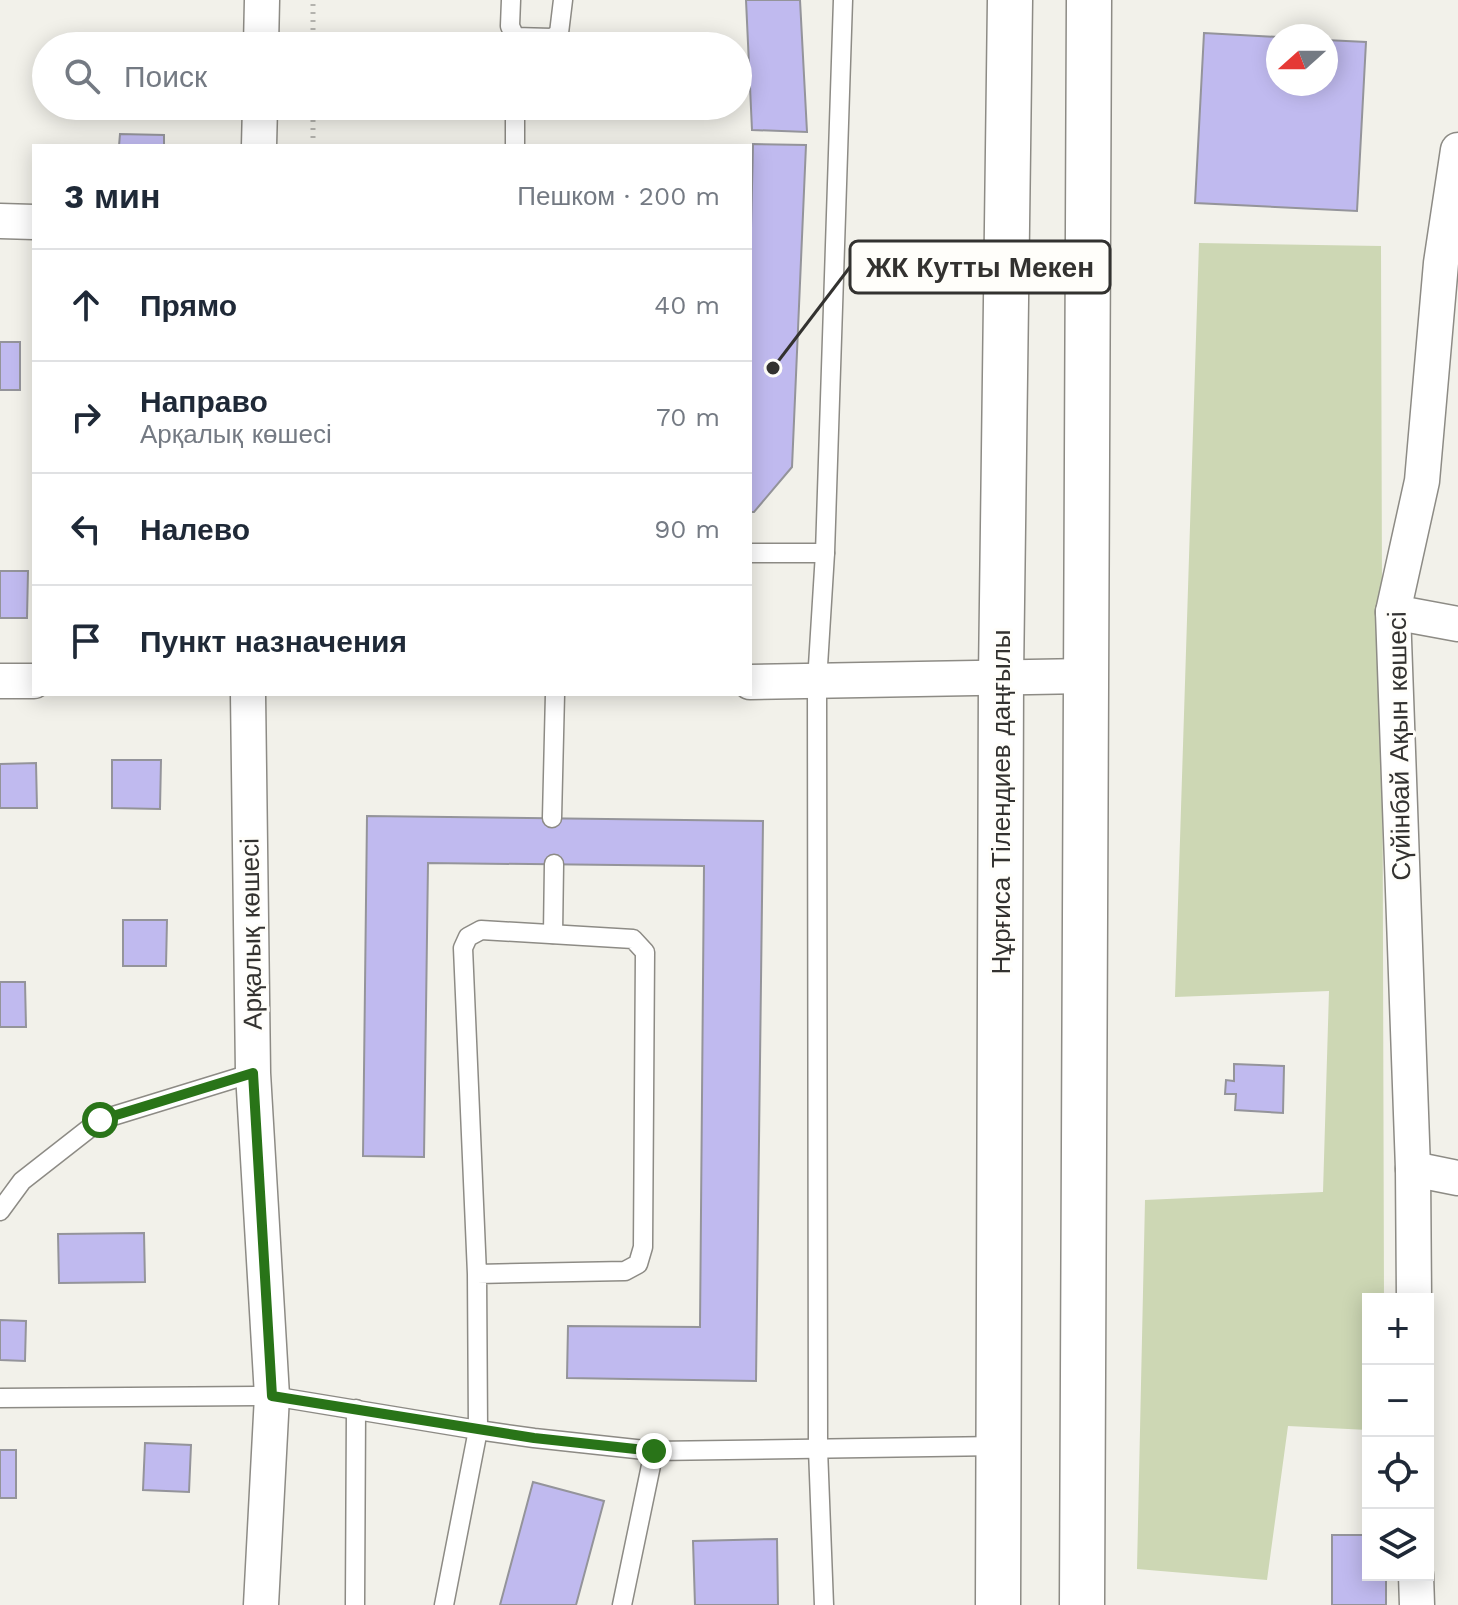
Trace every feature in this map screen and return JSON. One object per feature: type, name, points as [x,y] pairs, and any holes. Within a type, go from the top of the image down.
[{"type":"main road","name":"Нұрғиса Тілендиев даңғылы","points":[[998,1605],[1001,677],[1010,0]]},
{"type":"main road","points":[[1082,1605],[1089,0]]},
{"type":"street","points":[[261,32],[262,0]]},
{"type":"street","points":[[259,144],[260,120]]},
{"type":"street","name":"Сүйінбай Ақын көшесі","points":[[1414,1293],[1413,1169],[1393,612],[1422,481],[1441,263],[1458,150]]},
{"type":"street","points":[[0,221],[32,222]]},
{"type":"street","points":[[1393,612],[1458,624]]},
{"type":"street","points":[[752,682],[1086,676]]},
{"type":"street","points":[[0,681],[32,681]]},
{"type":"street","name":"Арқалық көшесі","points":[[248,696],[253,1073],[272,1396],[261,1605]]},
{"type":"street","points":[[1413,1169],[1458,1178]]},
{"type":"street","points":[[1416,1581],[1417,1605]]},
{"type":"lane","points":[[511,0],[512,32]]},
{"type":"lane","points":[[559,32],[563,0]]},
{"type":"lane","points":[[824,1605],[818,1449],[817,682],[825,553],[843,0]]},
{"type":"lane","points":[[515,120],[515,144]]},
{"type":"lane","points":[[752,553],[825,553]]},
{"type":"lane","points":[[552,818],[555,696]]},
{"type":"lane","points":[[553,934],[554,864]]},
{"type":"lane","points":[[444,1605],[478,1430],[477,1274],[463,948],[468,937],[481,930],[633,939],[645,952],[643,1247],[638,1264],[625,1271],[477,1274]]},
{"type":"lane","points":[[0,1211],[22,1181],[100,1120],[253,1073]]},
{"type":"lane","points":[[0,1398],[272,1396],[478,1430],[654,1451],[998,1446]]},
{"type":"lane","points":[[355,1605],[356,1409]]},
{"type":"lane","points":[[622,1605],[654,1451]]},
{"type":"path","points":[[313,0],[313,32]]},
{"type":"path","points":[[313,120],[313,144]]},
{"type":"green space","points":[[1199,243],[1381,246],[1384,1293],[1362,1293],[1362,1430],[1288,1426],[1267,1580],[1137,1569],[1145,1200],[1323,1192],[1329,991],[1175,997]]},
{"type":"building","points":[[746,0],[800,0],[807,132],[752,130],[752,32],[747,32]]},
{"type":"building","points":[[1204,33],[1266,36],[1266,96],[1338,96],[1338,41],[1366,42],[1357,211],[1195,203]]},
{"type":"building","points":[[120,134],[164,135],[164,144],[119,144]]},
{"type":"building","points":[[753,144],[806,145],[792,467],[754,512],[752,512]]},
{"type":"building","points":[[0,342],[20,342],[20,390],[0,390]]},
{"type":"building","points":[[0,571],[28,571],[27,618],[0,618]]},
{"type":"building","points":[[112,760],[161,760],[160,809],[112,808]]},
{"type":"building","points":[[36,763],[37,808],[0,808],[0,764]]},
{"type":"building","points":[[367,816],[763,821],[756,1381],[567,1378],[568,1326],[700,1327],[704,866],[428,863],[424,1157],[363,1156]]},
{"type":"building","points":[[123,920],[167,920],[166,966],[123,966]]},
{"type":"building","points":[[0,982],[25,982],[26,1027],[0,1027]]},
{"type":"building","points":[[1234,1064],[1284,1066],[1283,1113],[1235,1110],[1236,1094],[1225,1094],[1226,1080],[1234,1081]]},
{"type":"building","points":[[144,1233],[145,1282],[59,1283],[58,1234]]},
{"type":"building","points":[[0,1320],[26,1321],[25,1361],[0,1360]]},
{"type":"building","points":[[145,1443],[191,1445],[189,1492],[143,1490]]},
{"type":"building","points":[[0,1450],[16,1450],[16,1498],[0,1498]]},
{"type":"building","points":[[533,1482],[604,1501],[576,1605],[500,1605]]},
{"type":"building","points":[[1332,1535],[1362,1535],[1362,1581],[1386,1581],[1386,1605],[1332,1605]]},
{"type":"building","points":[[777,1539],[778,1605],[695,1605],[693,1541]]},
{"type":"place","name":"ЖК Кутты Мекен","points":[[773,368]]},
{"type":"route","points":[[100,1120],[253,1073],[272,1396],[478,1430],[654,1451]]}]
